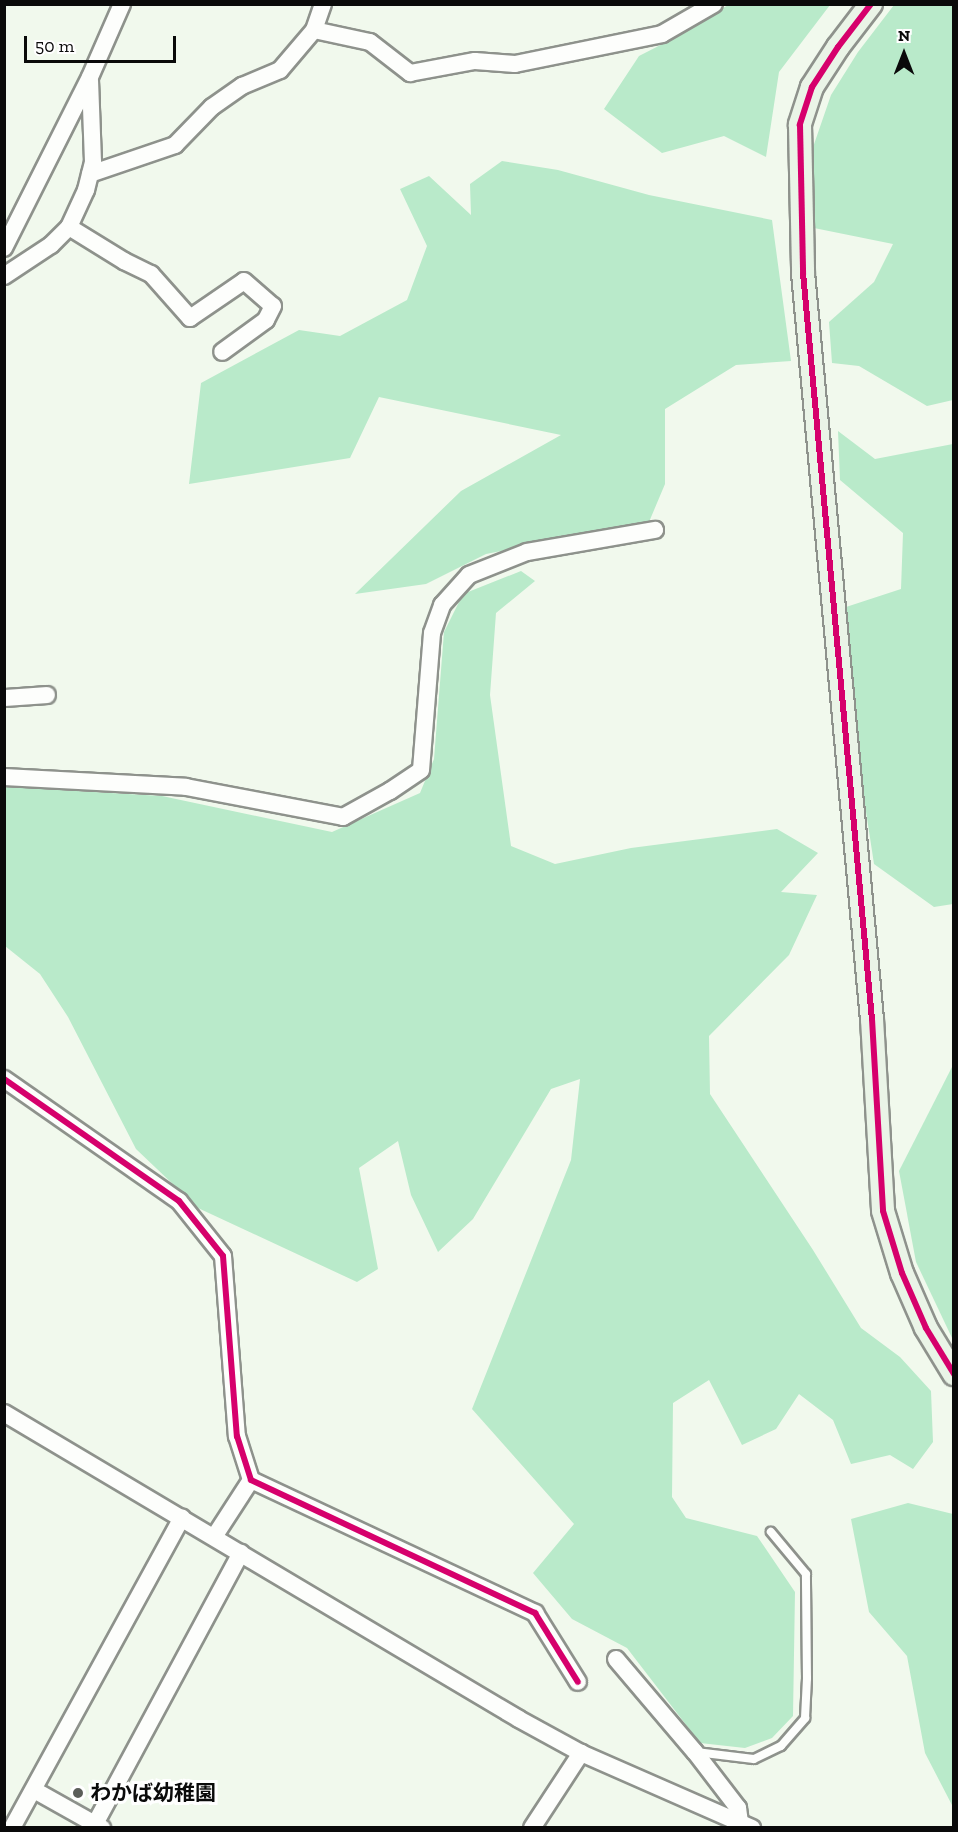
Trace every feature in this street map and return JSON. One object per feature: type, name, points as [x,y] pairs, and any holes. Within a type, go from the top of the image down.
[{"type":"street","points":[[4,248],[90,77],[122,4]]},
{"type":"street","points":[[90,174],[175,145],[212,107],[242,86],[280,70],[314,30],[323,4]]},
{"type":"street","points":[[314,30],[370,42],[410,73],[475,61],[515,64],[662,34],[714,4]]},
{"type":"street","points":[[871,4],[838,46],[812,87],[800,125],[803,273],[872,1019],[883,1211],[902,1274],[926,1328],[954,1374]]},
{"type":"street","points":[[4,276],[51,245],[69,227],[86,190],[93,162],[90,77]]},
{"type":"street","points":[[69,227],[124,261],[151,274],[190,318],[244,281],[273,306],[266,320],[222,352]]},
{"type":"street","points":[[4,777],[186,787],[343,817],[390,791],[421,770],[432,633],[442,604],[469,575],[528,552],[655,530]]},
{"type":"street","points":[[4,698],[47,695]]},
{"type":"street","points":[[4,1079],[179,1200],[223,1256],[237,1436],[251,1480],[535,1613],[578,1682]]},
{"type":"street","points":[[4,1413],[581,1753],[746,1825]]},
{"type":"street","points":[[214,1537],[251,1480]]},
{"type":"street","points":[[12,1827],[182,1518]]},
{"type":"street","points":[[34,1790],[99,1826],[241,1553]]},
{"type":"street","points":[[616,1659],[695,1752],[738,1808],[746,1825]]},
{"type":"street","points":[[532,1827],[581,1753]]},
{"type":"lane","points":[[695,1752],[754,1759],[781,1746],[805,1718],[806,1574],[771,1532]]},
{"type":"green space","points":[[728,5],[830,5],[779,72],[766,157],[724,136],[662,153],[604,109],[639,56],[682,34]]},
{"type":"green space","points":[[894,5],[953,5],[953,400],[927,406],[859,366],[832,363],[829,322],[874,282],[893,244],[814,228],[811,153],[831,95],[858,52]]},
{"type":"green space","points":[[502,161],[558,170],[649,195],[772,220],[791,361],[736,365],[665,409],[665,484],[649,522],[486,554],[426,584],[355,594],[461,491],[561,435],[379,397],[350,458],[189,484],[201,383],[299,330],[340,336],[407,300],[427,246],[400,189],[429,176],[471,215],[470,184]]},
{"type":"green space","points":[[838,431],[875,459],[953,444],[953,904],[934,907],[874,864],[856,746],[846,607],[901,589],[903,533],[840,480]]},
{"type":"green space","points":[[521,571],[535,581],[496,613],[490,695],[511,846],[555,864],[631,848],[777,829],[818,853],[781,892],[817,895],[789,955],[709,1036],[710,1094],[813,1250],[861,1328],[900,1357],[931,1391],[933,1442],[913,1469],[890,1455],[851,1464],[833,1420],[799,1394],[776,1429],[742,1445],[709,1380],[673,1403],[672,1497],[686,1518],[757,1536],[795,1592],[793,1716],[772,1738],[745,1748],[700,1743],[627,1648],[572,1619],[533,1573],[574,1524],[472,1409],[571,1160],[580,1079],[551,1089],[473,1219],[438,1252],[411,1195],[398,1141],[359,1168],[378,1269],[357,1282],[198,1208],[136,1149],[68,1017],[40,974],[5,946],[4,783],[26,788],[162,796],[332,832],[420,793],[434,759],[444,632],[463,594]]},
{"type":"green space","points":[[953,1065],[953,1340],[916,1262],[899,1171]]},
{"type":"green space","points":[[908,1503],[953,1514],[953,1807],[925,1753],[907,1656],[869,1612],[851,1519]]},
{"type":"cycle path","points":[[871,4],[838,47],[812,87],[800,125],[803,273],[872,1019],[883,1211],[902,1273],[926,1328],[954,1374]]},
{"type":"cycle path","points":[[4,1079],[179,1201],[223,1256],[237,1436],[251,1480],[535,1613],[578,1682]]},
{"type":"place","name":"わかば幼稚園","points":[[78,1793]]}]
